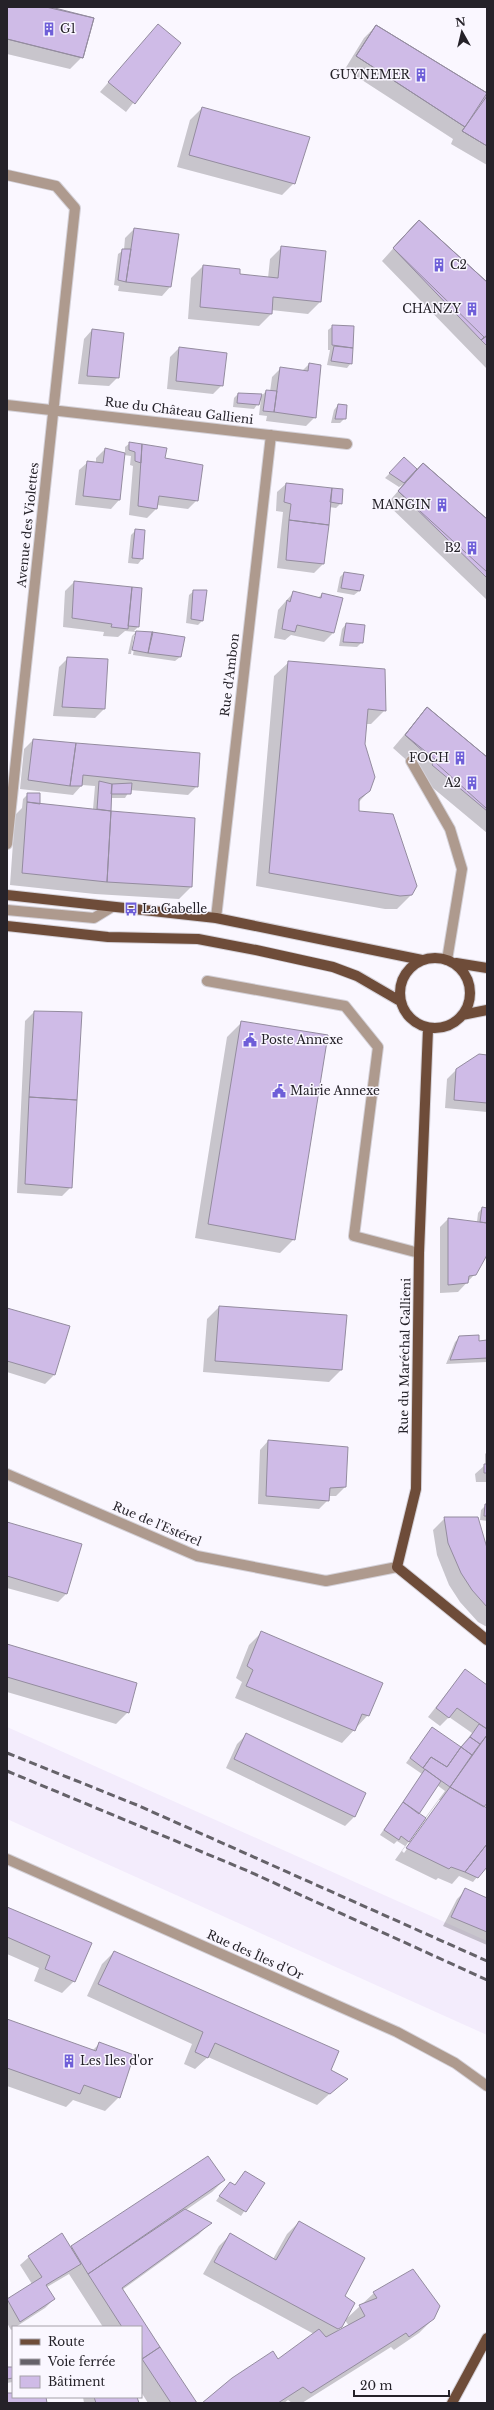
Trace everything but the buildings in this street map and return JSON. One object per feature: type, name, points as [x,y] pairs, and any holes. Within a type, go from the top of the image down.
[{"type":"main road","points":[[7,895],[216,918],[422,960],[437,958],[487,968]]},
{"type":"main road","points":[[7,926],[108,937],[198,939],[333,967],[357,976],[400,1001],[411,1020],[428,1029],[442,1028],[452,1024],[462,1015],[470,998],[470,987],[462,970],[451,961]]},
{"type":"main road","points":[[400,1001],[400,983],[404,974],[422,960]]},
{"type":"main road","points":[[462,1015],[487,1010]]},
{"type":"main road","name":"Rue du Maréchal Gallieni","points":[[397,1567],[416,1489],[419,1253],[428,1029]]},
{"type":"main road","points":[[397,1567],[487,1640]]},
{"type":"main road","points":[[452,2403],[487,2338]]},
{"type":"street","name":"Avenue des Violettes","points":[[7,175],[56,186],[75,208],[7,844]]},
{"type":"street","name":"Rue du Château Gallieni","points":[[7,405],[347,444]]},
{"type":"street","name":"Rue d'Ambon","points":[[216,918],[271,435]]},
{"type":"street","points":[[411,761],[450,829],[462,869],[451,961]]},
{"type":"street","points":[[7,910],[94,918],[112,907]]},
{"type":"street","points":[[207,981],[345,1006],[378,1047],[354,1236],[419,1253]]},
{"type":"street","name":"Rue de l'Estérel","points":[[7,1474],[197,1556],[326,1581],[397,1567]]},
{"type":"street","name":"Rue des Îles d'Or","points":[[7,1859],[397,2032],[454,2063],[487,2086]]},
{"type":"shaded area","points":[[7,1727],[487,1941],[487,2035],[7,1819]]},
{"type":"railway","points":[[7,1753],[137,1805],[487,1961]]},
{"type":"railway","points":[[7,1771],[248,1871],[487,1980]]},
{"type":"place","name":"G1","points":[[49,29]]},
{"type":"place","name":"GUYNEMER","points":[[421,75]]},
{"type":"place","name":"C2","points":[[439,265]]},
{"type":"place","name":"CHANZY","points":[[472,309]]},
{"type":"place","name":"MANGIN","points":[[442,505]]},
{"type":"place","name":"B2","points":[[472,548]]},
{"type":"place","name":"FOCH","points":[[460,758]]},
{"type":"place","name":"A2","points":[[472,783]]},
{"type":"place","name":"La Gabelle","points":[[131,909]]},
{"type":"place","name":"Poste Annexe","points":[[250,1040]]},
{"type":"place","name":"Mairie Annexe","points":[[279,1091]]},
{"type":"place","name":"Les Iles d'or","points":[[69,2061]]}]
